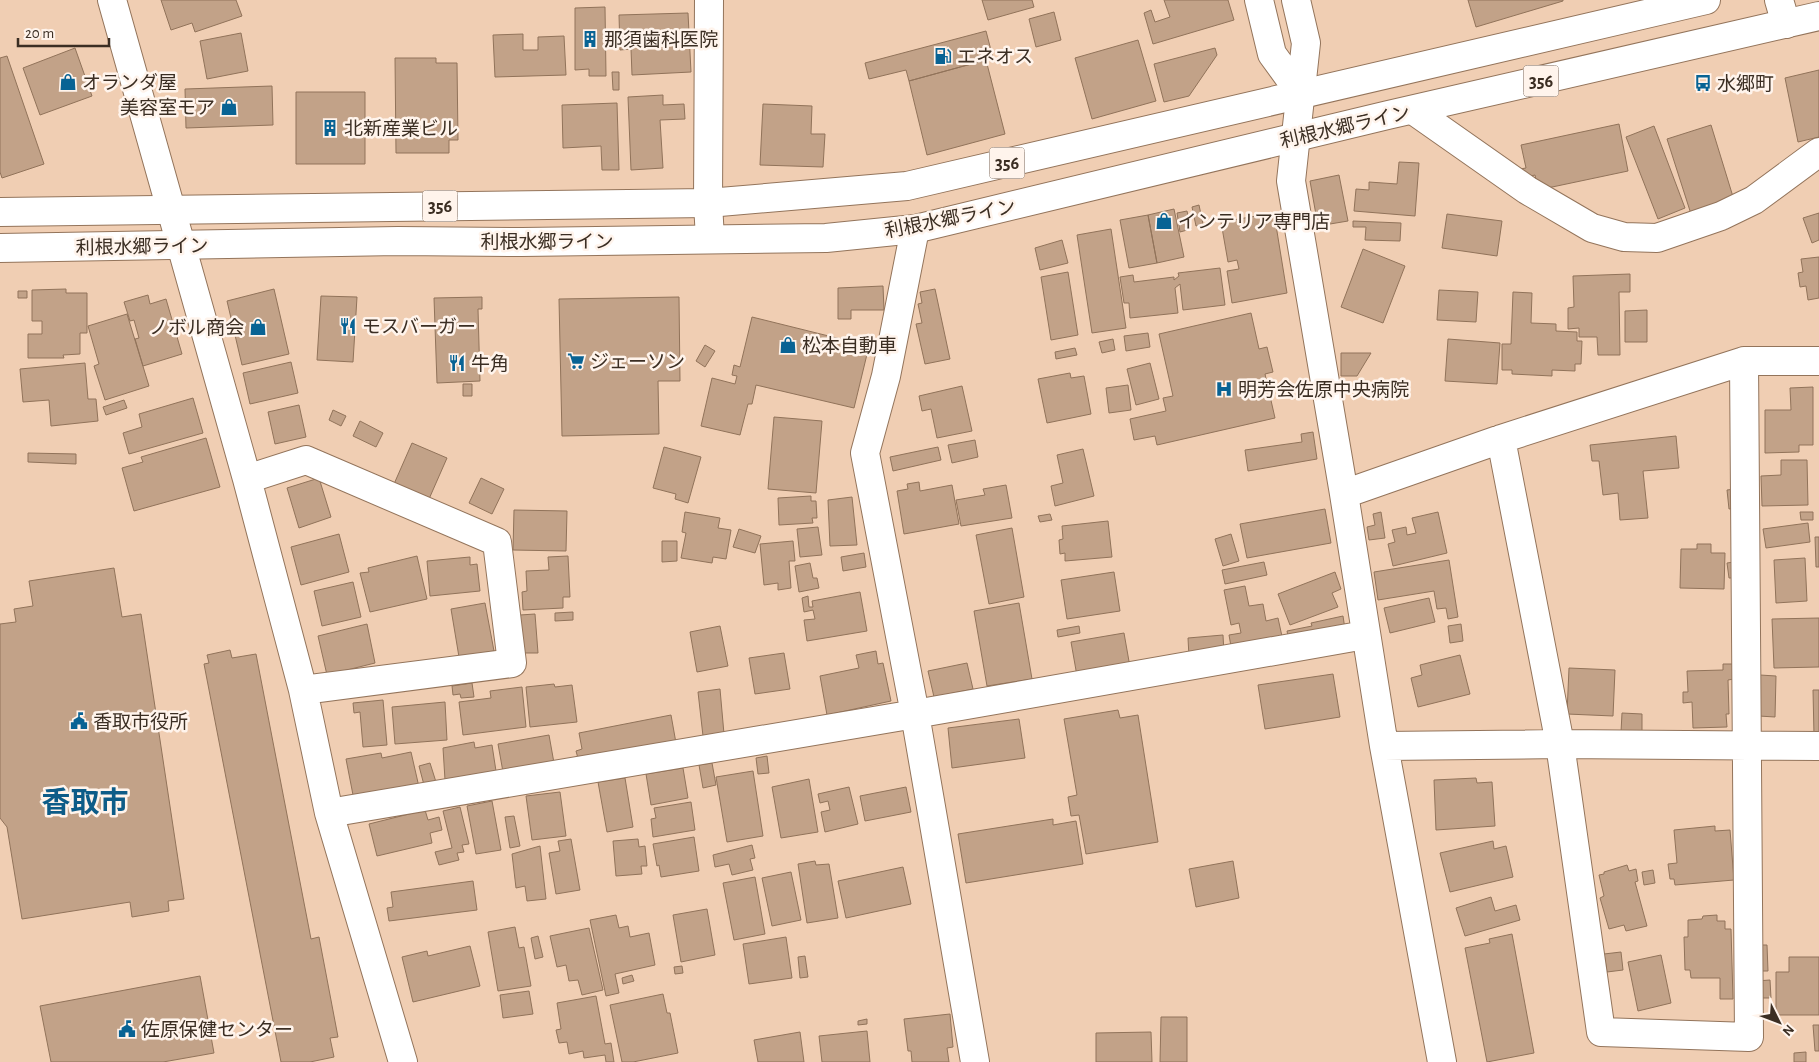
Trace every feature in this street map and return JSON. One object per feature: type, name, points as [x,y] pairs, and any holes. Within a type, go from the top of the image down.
[{"type":"main road","points":[[112,0],[247,479],[303,690],[329,814],[402,1062]]},
{"type":"main road","points":[[710,0],[708,203],[710,239]]},
{"type":"main road","points":[[1259,0],[1272,54],[1301,94]]},
{"type":"main road","points":[[1296,0],[1306,43],[1291,181],[1384,746],[1442,1062]]},
{"type":"main road","name":"利根水郷ライン","points":[[0,212],[708,203],[907,186],[1706,0]]},
{"type":"main road","name":"利根水郷ライン","points":[[0,248],[398,241],[522,242],[826,238],[916,229],[1413,110],[1782,12],[1819,16]]},
{"type":"main road","points":[[1413,110],[1527,190],[1592,228],[1624,237],[1657,238],[1721,216],[1754,200],[1819,152]]},
{"type":"main road","points":[[916,229],[886,376],[866,453],[915,714],[976,1062]]},
{"type":"main road","points":[[1344,494],[1501,439],[1744,362],[1819,361]]},
{"type":"main road","points":[[1501,439],[1560,744],[1601,1032],[1749,1037],[1744,362]]},
{"type":"main road","points":[[247,479],[306,460],[497,542],[512,663],[303,690]]},
{"type":"main road","points":[[329,814],[1365,635]]},
{"type":"main road","points":[[1384,746],[1560,744],[1819,746]]},
{"type":"building","points":[[161,0],[236,0],[242,16],[195,32],[192,23],[171,30]]},
{"type":"building","points":[[982,0],[1032,0],[1034,7],[988,20]]},
{"type":"building","points":[[1164,0],[1228,0],[1234,20],[1153,44],[1144,13],[1151,10],[1155,22],[1170,17]]},
{"type":"building","points":[[1468,0],[1563,0],[1563,1],[1476,27]]},
{"type":"building","name":"那須歯科医院","points":[[605,7],[606,76],[589,76],[589,69],[575,70],[575,8]]},
{"type":"building","points":[[1054,12],[1061,40],[1036,47],[1029,19]]},
{"type":"building","points":[[688,13],[691,72],[632,75],[631,49],[620,50],[619,15]]},
{"type":"building","points":[[986,31],[993,58],[909,81],[906,70],[869,79],[865,63]]},
{"type":"building","points":[[241,33],[248,71],[207,79],[200,41]]},
{"type":"building","points":[[523,34],[523,50],[538,50],[538,37],[564,36],[566,75],[495,77],[493,35]]},
{"type":"building","points":[[1138,40],[1156,101],[1092,119],[1075,58]]},
{"type":"building","points":[[75,48],[92,96],[40,115],[23,68]]},
{"type":"building","points":[[1215,48],[1217,55],[1189,96],[1164,102],[1154,64]]},
{"type":"building","points":[[7,56],[44,164],[2,178],[0,172],[0,58]]},
{"type":"building","points":[[395,58],[436,58],[436,63],[457,63],[458,140],[449,140],[449,153],[396,153]]},
{"type":"building","points":[[986,60],[1005,134],[927,155],[909,81]]},
{"type":"building","points":[[1819,70],[1819,137],[1798,142],[1785,78]]},
{"type":"building","points":[[612,72],[619,72],[619,90],[613,90]]},
{"type":"building","name":"美容室モア","points":[[272,86],[273,125],[186,128],[185,89]]},
{"type":"building","name":"北新産業ビル","points":[[296,92],[365,92],[365,164],[296,164]]},
{"type":"building","points":[[663,95],[663,105],[684,104],[685,119],[660,120],[663,168],[631,170],[628,97]]},
{"type":"building","points":[[617,103],[619,170],[602,170],[601,146],[563,148],[562,105]]},
{"type":"building","points":[[763,104],[812,106],[811,134],[825,134],[823,167],[760,165]]},
{"type":"building","points":[[1619,124],[1628,171],[1538,190],[1535,175],[1522,178],[1520,169],[1526,168],[1521,145]]},
{"type":"building","points":[[1711,125],[1734,200],[1691,214],[1667,139]]},
{"type":"building","points":[[1654,126],[1685,208],[1658,219],[1626,137]]},
{"type":"building","points":[[1399,162],[1419,163],[1415,216],[1354,211],[1356,189],[1369,190],[1369,182],[1397,184]]},
{"type":"building","points":[[1339,175],[1348,221],[1318,226],[1310,181]]},
{"type":"building","points":[[1199,205],[1203,224],[1196,226],[1192,207]]},
{"type":"building","points":[[1174,209],[1184,257],[1157,263],[1148,215]]},
{"type":"building","points":[[1187,211],[1191,229],[1180,232],[1177,213]]},
{"type":"building","points":[[1274,213],[1287,293],[1232,303],[1227,271],[1239,269],[1237,260],[1228,262],[1221,222]]},
{"type":"building","points":[[1819,213],[1819,240],[1812,243],[1803,218]]},
{"type":"building","points":[[1447,214],[1502,221],[1497,256],[1442,248]]},
{"type":"building","points":[[1148,215],[1157,263],[1129,268],[1120,220]]},
{"type":"building","points":[[1353,221],[1401,223],[1400,241],[1365,240],[1366,227],[1353,227]]},
{"type":"building","points":[[1111,229],[1126,328],[1092,333],[1077,235]]},
{"type":"building","points":[[1062,240],[1068,263],[1040,270],[1035,248]]},
{"type":"building","points":[[1363,249],[1405,266],[1383,323],[1341,307]]},
{"type":"building","points":[[1819,257],[1819,298],[1808,300],[1806,286],[1800,287],[1798,273],[1803,272],[1801,259]]},
{"type":"building","points":[[1220,268],[1225,305],[1183,310],[1180,284],[1175,288],[1178,313],[1130,318],[1129,303],[1124,303],[1120,277],[1133,275],[1134,282],[1174,277],[1174,280],[1179,276],[1178,273]]},
{"type":"building","points":[[1068,272],[1078,335],[1051,340],[1041,277]]},
{"type":"building","points":[[1630,274],[1630,292],[1619,292],[1620,355],[1598,355],[1597,337],[1579,337],[1579,328],[1568,329],[1568,308],[1574,307],[1573,276]]},
{"type":"building","points":[[883,286],[884,310],[851,310],[851,319],[838,319],[838,288]]},
{"type":"building","points":[[66,289],[66,293],[87,293],[87,333],[80,333],[80,354],[63,355],[64,358],[28,358],[28,334],[42,334],[42,321],[32,321],[32,290]]},
{"type":"building","name":"ノボル商会","points":[[274,289],[289,354],[242,365],[227,301]]},
{"type":"building","points":[[935,289],[950,359],[925,364],[916,324],[922,323],[918,304],[922,303],[920,292]]},
{"type":"building","points":[[1439,290],[1478,292],[1476,322],[1437,320]]},
{"type":"building","points":[[18,291],[27,291],[27,298],[18,298]]},
{"type":"building","points":[[1513,292],[1532,293],[1531,323],[1556,324],[1556,331],[1577,332],[1577,341],[1582,341],[1581,364],[1575,364],[1575,371],[1552,370],[1552,376],[1512,374],[1512,370],[1502,370],[1502,344],[1511,344]]},
{"type":"building","points":[[148,295],[150,304],[166,299],[182,354],[143,366],[135,339],[139,338],[134,320],[130,321],[124,302]]},
{"type":"building","points":[[321,296],[357,297],[353,362],[317,360]]},
{"type":"building","points":[[482,297],[482,309],[478,309],[480,381],[437,383],[434,298]]},
{"type":"building","points":[[679,297],[680,381],[658,381],[659,434],[562,436],[559,299]]},
{"type":"building","points":[[1647,310],[1647,342],[1625,342],[1625,311]]},
{"type":"building","points":[[1251,313],[1259,349],[1267,347],[1273,372],[1265,374],[1275,418],[1157,445],[1155,436],[1134,440],[1130,419],[1166,411],[1163,398],[1173,396],[1159,334]]},
{"type":"building","points":[[127,314],[149,386],[105,400],[94,366],[99,364],[88,326]]},
{"type":"building","points":[[752,317],[869,346],[854,408],[756,385],[752,404],[748,404],[740,435],[701,426],[712,378],[735,384],[737,376],[732,375],[734,365],[740,367]]},
{"type":"building","points":[[1148,333],[1150,347],[1126,351],[1124,336]]},
{"type":"building","points":[[1113,339],[1115,350],[1102,353],[1099,342]]},
{"type":"building","points":[[1448,339],[1500,343],[1497,384],[1445,381]]},
{"type":"building","points":[[705,345],[715,351],[705,367],[696,361]]},
{"type":"building","points":[[1075,348],[1077,355],[1056,359],[1055,352]]},
{"type":"building","points":[[1341,353],[1371,353],[1357,376],[1341,376]]},
{"type":"building","points":[[291,362],[298,393],[250,404],[243,373]]},
{"type":"building","points":[[85,363],[88,399],[96,399],[98,421],[51,426],[49,400],[23,402],[20,369]]},
{"type":"building","points":[[1150,363],[1159,399],[1136,405],[1127,369]]},
{"type":"building","points":[[1070,373],[1071,378],[1084,376],[1091,414],[1047,423],[1038,379]]},
{"type":"building","points":[[463,384],[472,384],[472,396],[463,396]]},
{"type":"building","points":[[1128,385],[1131,410],[1109,413],[1106,388]]},
{"type":"building","points":[[962,386],[972,431],[937,438],[931,409],[922,411],[919,396]]},
{"type":"building","points":[[1813,387],[1813,445],[1799,445],[1799,452],[1765,453],[1765,410],[1791,410],[1790,388]]},
{"type":"building","points":[[193,398],[203,433],[129,454],[123,433],[142,427],[139,414]]},
{"type":"building","points":[[124,400],[127,408],[106,415],[103,407]]},
{"type":"building","points":[[299,405],[306,437],[275,444],[268,412]]},
{"type":"building","points":[[333,410],[346,416],[341,426],[329,420]]},
{"type":"building","points":[[774,417],[822,421],[816,493],[768,489]]},
{"type":"building","points":[[360,421],[383,433],[376,447],[353,436]]},
{"type":"building","points":[[1313,432],[1317,459],[1248,471],[1245,450],[1302,442],[1301,434]]},
{"type":"building","points":[[1676,436],[1679,468],[1643,471],[1648,518],[1620,520],[1618,493],[1603,495],[1599,461],[1592,461],[1590,445]]},
{"type":"building","points":[[206,438],[220,487],[134,511],[122,468],[143,462],[141,457]]},
{"type":"building","points":[[975,440],[978,457],[952,463],[948,445]]},
{"type":"building","points":[[412,443],[447,458],[429,499],[394,484]]},
{"type":"building","points":[[664,447],[701,457],[688,503],[675,499],[676,494],[653,488]]},
{"type":"building","points":[[938,447],[941,460],[893,471],[890,457]]},
{"type":"building","points":[[1083,449],[1094,496],[1055,506],[1051,486],[1063,483],[1057,455]]},
{"type":"building","points":[[28,453],[76,454],[76,464],[28,462]]},
{"type":"building","points":[[1781,460],[1807,460],[1808,505],[1762,506],[1761,476],[1781,475]]},
{"type":"building","points":[[319,478],[331,517],[299,528],[287,488]]},
{"type":"building","points":[[481,478],[504,489],[492,514],[469,503]]},
{"type":"building","points":[[919,482],[920,491],[952,485],[959,524],[904,534],[897,491],[908,489],[907,484]]},
{"type":"building","points":[[1006,485],[1012,518],[961,526],[956,500],[985,495],[983,489]]},
{"type":"building","points":[[1735,489],[1737,508],[1729,509],[1727,490]]},
{"type":"building","points":[[811,496],[811,501],[816,501],[817,518],[812,518],[813,523],[779,525],[778,498]]},
{"type":"building","points":[[852,497],[857,545],[830,546],[828,500]]},
{"type":"building","points":[[1325,509],[1331,543],[1247,558],[1240,524]]},
{"type":"building","points":[[514,510],[567,511],[566,551],[513,550]]},
{"type":"building","points":[[685,512],[720,518],[718,528],[731,530],[726,559],[713,557],[712,563],[681,558],[686,533],[682,532]]},
{"type":"building","points":[[1381,512],[1385,538],[1369,540],[1367,527],[1375,525],[1373,514]]},
{"type":"building","points":[[1438,512],[1447,553],[1393,566],[1388,544],[1395,542],[1392,530],[1406,527],[1407,535],[1416,533],[1412,518]]},
{"type":"building","points":[[1800,512],[1813,512],[1813,520],[1801,520]]},
{"type":"building","points":[[1050,514],[1052,520],[1040,522],[1038,516]]},
{"type":"building","points":[[1108,521],[1112,557],[1065,561],[1065,553],[1060,554],[1059,540],[1063,539],[1062,526]]},
{"type":"building","points":[[1808,523],[1810,542],[1766,548],[1763,529]]},
{"type":"building","points":[[818,527],[822,555],[800,557],[797,529]]},
{"type":"building","points":[[1012,528],[1024,597],[989,604],[976,535]]},
{"type":"building","points":[[739,529],[761,536],[755,553],[733,547]]},
{"type":"building","points":[[339,534],[349,572],[301,585],[291,547]]},
{"type":"building","points":[[1231,534],[1239,561],[1223,566],[1215,539]]},
{"type":"building","points":[[1815,537],[1819,537],[1819,567],[1816,567]]},
{"type":"building","points":[[662,541],[677,541],[677,561],[662,562]]},
{"type":"building","points":[[793,541],[795,561],[789,561],[791,588],[778,590],[778,583],[764,585],[760,544]]},
{"type":"building","points":[[1697,544],[1711,544],[1711,553],[1725,553],[1724,589],[1680,588],[1681,549],[1697,549]]},
{"type":"building","points":[[864,553],[866,567],[843,571],[841,557]]},
{"type":"building","points":[[417,556],[427,599],[370,612],[360,573],[369,572],[368,568]]},
{"type":"building","points":[[568,556],[570,597],[563,597],[563,608],[523,610],[522,592],[527,591],[526,571],[549,570],[548,557]]},
{"type":"building","points":[[470,557],[470,565],[477,564],[480,591],[430,596],[427,561]]},
{"type":"building","points":[[1805,558],[1807,601],[1776,603],[1774,560]]},
{"type":"building","points":[[1449,560],[1458,617],[1448,619],[1446,608],[1437,609],[1434,591],[1378,600],[1374,572]]},
{"type":"building","points":[[1264,562],[1267,575],[1225,584],[1222,570]]},
{"type":"building","points":[[1734,562],[1736,578],[1729,578],[1727,563]]},
{"type":"building","points":[[810,563],[813,578],[817,578],[819,588],[799,592],[795,566]]},
{"type":"building","name":"香取市役所","points":[[114,568],[122,617],[141,614],[184,899],[168,901],[169,911],[132,917],[130,902],[22,919],[7,827],[0,818],[0,624],[16,622],[14,609],[33,606],[29,581]]},
{"type":"building","points":[[1114,572],[1120,611],[1067,619],[1061,580]]},
{"type":"building","points":[[1335,572],[1341,589],[1332,593],[1338,607],[1290,625],[1278,594]]},
{"type":"building","points":[[353,582],[361,617],[322,626],[314,591]]},
{"type":"building","points":[[1245,586],[1249,606],[1263,604],[1266,621],[1278,618],[1283,641],[1232,652],[1229,635],[1241,633],[1239,623],[1231,625],[1224,590]]},
{"type":"building","points":[[860,592],[867,631],[807,641],[804,620],[815,619],[813,610],[804,612],[802,598],[808,596],[809,607],[813,607],[812,601]]},
{"type":"building","points":[[1429,598],[1435,622],[1390,633],[1384,608]]},
{"type":"building","points":[[485,603],[494,651],[459,657],[451,609]]},
{"type":"building","points":[[1019,603],[1032,679],[987,686],[974,611]]},
{"type":"building","points":[[573,612],[573,620],[555,621],[555,613]]},
{"type":"building","points":[[535,614],[538,653],[523,653],[520,615]]},
{"type":"building","points":[[1343,616],[1345,629],[1289,641],[1287,631],[1312,626],[1311,623]]},
{"type":"building","points":[[1819,618],[1819,667],[1774,668],[1772,619]]},
{"type":"building","points":[[367,624],[375,663],[327,675],[318,636]]},
{"type":"building","points":[[1461,624],[1463,641],[1450,643],[1448,626]]},
{"type":"building","points":[[720,626],[728,666],[697,672],[690,632]]},
{"type":"building","points":[[1079,626],[1080,633],[1058,637],[1057,630]]},
{"type":"building","points":[[1124,633],[1130,667],[1077,676],[1071,642]]},
{"type":"building","points":[[1223,635],[1224,654],[1189,657],[1188,638]]},
{"type":"building","points":[[230,650],[232,658],[256,654],[311,939],[319,937],[338,1037],[330,1038],[334,1057],[310,1062],[281,1062],[204,664],[209,663],[207,655]]},
{"type":"building","points":[[876,651],[878,664],[883,663],[891,701],[827,715],[820,676],[859,668],[856,655]]},
{"type":"building","points":[[784,653],[790,689],[755,694],[749,658]]},
{"type":"building","points":[[1460,655],[1470,694],[1418,707],[1411,678],[1422,675],[1420,665]]},
{"type":"building","points":[[967,663],[973,689],[934,697],[928,671]]},
{"type":"building","points":[[1723,664],[1733,664],[1734,679],[1728,680],[1729,714],[1726,714],[1727,727],[1693,728],[1692,702],[1683,703],[1683,692],[1688,692],[1687,671],[1723,670]]},
{"type":"building","points":[[1569,668],[1615,670],[1613,716],[1567,714]]},
{"type":"building","points":[[1333,674],[1340,717],[1265,729],[1258,685]]},
{"type":"building","points":[[1760,675],[1776,676],[1775,717],[1759,716]]},
{"type":"building","points":[[472,683],[474,697],[461,698],[460,694],[453,695],[452,686]]},
{"type":"building","points":[[554,684],[555,687],[572,685],[577,722],[530,727],[526,687]]},
{"type":"building","points":[[522,687],[526,727],[463,735],[459,702],[491,698],[490,691]]},
{"type":"building","points":[[720,689],[724,734],[703,736],[698,692]]},
{"type":"building","points":[[1813,690],[1819,690],[1819,736],[1814,736]]},
{"type":"building","points":[[383,700],[387,745],[363,747],[360,712],[354,713],[353,703]]},
{"type":"building","points":[[445,702],[447,740],[395,744],[392,707]]},
{"type":"building","points":[[1118,710],[1120,718],[1138,715],[1158,842],[1086,854],[1079,815],[1071,816],[1068,797],[1077,795],[1064,719]]},
{"type":"building","points":[[1622,713],[1642,714],[1642,733],[1621,732]]},
{"type":"building","points":[[671,715],[676,743],[579,762],[576,751],[582,749],[579,733]]},
{"type":"building","points":[[1019,719],[1025,758],[952,768],[948,728]]},
{"type":"building","points":[[549,735],[554,763],[503,772],[498,744]]},
{"type":"building","points":[[474,742],[475,748],[492,745],[496,771],[445,780],[443,748]]},
{"type":"building","points":[[411,752],[419,787],[354,800],[346,759],[381,753],[382,758]]},
{"type":"building","points":[[767,756],[769,773],[758,774],[756,758]]},
{"type":"building","points":[[430,763],[436,782],[424,785],[419,766]]},
{"type":"building","points":[[712,763],[716,785],[703,788],[699,765]]},
{"type":"building","points":[[683,768],[688,798],[651,805],[646,774]]},
{"type":"building","points":[[753,771],[763,836],[727,842],[716,777]]},
{"type":"building","points":[[625,778],[633,827],[607,832],[598,782]]},
{"type":"building","points":[[1476,778],[1477,783],[1492,782],[1495,826],[1436,830],[1434,780]]},
{"type":"building","points":[[809,779],[818,832],[781,838],[772,787]]},
{"type":"building","points":[[849,787],[858,824],[825,832],[821,812],[830,810],[828,801],[820,803],[818,794]]},
{"type":"building","points":[[906,787],[911,812],[865,821],[860,796]]},
{"type":"building","points":[[560,792],[566,836],[532,840],[526,796]]},
{"type":"building","points":[[492,801],[501,850],[476,854],[467,806]]},
{"type":"building","points":[[691,802],[695,830],[653,837],[651,819],[656,818],[654,808]]},
{"type":"building","points":[[460,807],[469,844],[462,845],[464,852],[457,853],[459,860],[439,865],[435,852],[452,848],[443,811]]},
{"type":"building","points":[[425,810],[428,820],[439,817],[442,830],[430,833],[432,843],[377,856],[369,824]]},
{"type":"building","points":[[514,816],[520,846],[510,848],[505,817]]},
{"type":"building","points":[[1053,819],[1053,825],[1076,821],[1083,864],[966,883],[958,834]]},
{"type":"building","points":[[1715,826],[1715,831],[1730,830],[1734,880],[1675,885],[1674,879],[1670,879],[1668,864],[1677,863],[1674,830]]},
{"type":"building","points":[[694,837],[699,871],[661,877],[653,844]]},
{"type":"building","points":[[571,839],[580,890],[556,894],[549,853],[560,851],[558,841]]},
{"type":"building","points":[[638,839],[639,847],[645,846],[647,866],[641,866],[642,874],[616,876],[613,841]]},
{"type":"building","points":[[1493,841],[1494,849],[1506,846],[1513,877],[1450,892],[1440,853]]},
{"type":"building","points":[[752,845],[755,858],[750,859],[753,870],[732,875],[729,864],[715,867],[713,855]]},
{"type":"building","points":[[540,846],[546,899],[527,901],[525,886],[516,888],[512,854]]},
{"type":"building","points":[[815,861],[816,865],[829,864],[838,918],[807,923],[798,864]]},
{"type":"building","points":[[1233,861],[1239,898],[1196,907],[1189,869]]},
{"type":"building","points":[[1627,865],[1629,871],[1636,869],[1638,881],[1635,882],[1647,926],[1626,931],[1624,925],[1609,929],[1600,898],[1604,896],[1599,875]]},
{"type":"building","points":[[903,867],[911,904],[846,918],[838,881]]},
{"type":"building","points":[[1653,870],[1655,883],[1644,885],[1642,872]]},
{"type":"building","points":[[791,872],[801,920],[772,926],[762,878]]},
{"type":"building","points":[[755,877],[765,934],[734,940],[723,883]]},
{"type":"building","points":[[473,881],[477,910],[389,921],[387,908],[393,907],[391,892]]},
{"type":"building","points":[[1491,897],[1495,911],[1516,905],[1520,920],[1465,936],[1456,908]]},
{"type":"building","points":[[707,909],[715,955],[681,962],[673,915]]},
{"type":"building","points":[[616,915],[619,928],[628,926],[630,937],[649,933],[655,965],[615,974],[619,993],[606,996],[590,920]]},
{"type":"building","points":[[1717,915],[1717,921],[1725,921],[1725,929],[1731,929],[1733,999],[1720,999],[1720,978],[1691,978],[1690,970],[1685,970],[1684,937],[1688,937],[1688,920]]},
{"type":"building","points":[[515,927],[519,948],[524,947],[531,986],[498,991],[488,932]]},
{"type":"building","points":[[589,928],[603,990],[582,995],[578,980],[569,981],[566,965],[557,967],[550,936]]},
{"type":"building","points":[[1512,934],[1534,1053],[1487,1062],[1465,948],[1490,943],[1489,939]]},
{"type":"building","points":[[538,936],[543,957],[535,959],[531,938]]},
{"type":"building","points":[[786,937],[792,978],[749,984],[743,944]]},
{"type":"building","points":[[1758,945],[1767,945],[1768,971],[1759,971]]},
{"type":"building","points":[[470,946],[480,986],[413,1002],[402,957],[427,951],[428,956]]},
{"type":"building","points":[[1621,952],[1623,970],[1607,972],[1604,954]]},
{"type":"building","points":[[1661,955],[1671,1003],[1638,1011],[1628,962]]},
{"type":"building","points":[[805,956],[808,977],[800,978],[798,957]]},
{"type":"building","points":[[1789,957],[1819,957],[1819,1015],[1776,1015],[1776,972],[1789,972]]},
{"type":"building","points":[[682,966],[683,973],[675,974],[674,967]]},
{"type":"building","points":[[632,975],[634,981],[623,984],[622,978]]},
{"type":"building","name":"佐原保健センター","points":[[200,976],[214,1053],[163,1062],[51,1062],[40,1006]]},
{"type":"building","points":[[1770,980],[1771,998],[1757,998],[1756,981]]},
{"type":"building","points":[[529,991],[533,1014],[503,1018],[500,995]]},
{"type":"building","points":[[663,994],[667,1013],[670,1013],[678,1053],[633,1062],[622,1062],[610,1005]]},
{"type":"building","points":[[596,996],[605,1044],[611,1043],[614,1062],[606,1062],[605,1055],[584,1058],[583,1051],[569,1054],[567,1042],[559,1043],[556,1030],[561,1029],[557,1003]]},
{"type":"building","points":[[950,1014],[953,1047],[947,1048],[949,1062],[912,1062],[911,1051],[908,1051],[904,1019]]},
{"type":"building","points":[[1161,1017],[1187,1017],[1187,1062],[1160,1062]]},
{"type":"building","points":[[867,1019],[867,1024],[858,1025],[858,1021]]},
{"type":"building","points":[[1813,1025],[1819,1025],[1819,1051],[1815,1051]]},
{"type":"building","points":[[867,1031],[870,1062],[822,1062],[819,1036]]},
{"type":"building","points":[[800,1032],[804,1062],[758,1062],[754,1040]]},
{"type":"building","points":[[1151,1032],[1152,1062],[1096,1062],[1096,1033]]},
{"type":"building","points":[[1806,1052],[1806,1062],[1794,1062],[1794,1053]]},
{"type":"place","name":"那須歯科医院","points":[[590,39]]},
{"type":"place","name":"エネオス","points":[[943,56]]},
{"type":"place","name":"オランダ屋","points":[[68,82]]},
{"type":"place","name":"水郷町","points":[[1703,83]]},
{"type":"place","name":"美容室モア","points":[[229,107]]},
{"type":"place","name":"北新産業ビル","points":[[330,128]]},
{"type":"place","name":"インテリア専門店","points":[[1164,221]]},
{"type":"place","name":"モスバーガー","points":[[348,326]]},
{"type":"place","name":"ノボル商会","points":[[258,327]]},
{"type":"place","name":"松本自動車","points":[[788,345]]},
{"type":"place","name":"ジェーソン","points":[[576,361]]},
{"type":"place","name":"牛角","points":[[457,363]]},
{"type":"place","name":"明芳会佐原中央病院","points":[[1224,389]]},
{"type":"place","name":"香取市役所","points":[[79,721]]},
{"type":"place","name":"佐原保健センター","points":[[127,1029]]},
{"type":"district","name":"香取市","points":[[85,802]]}]
